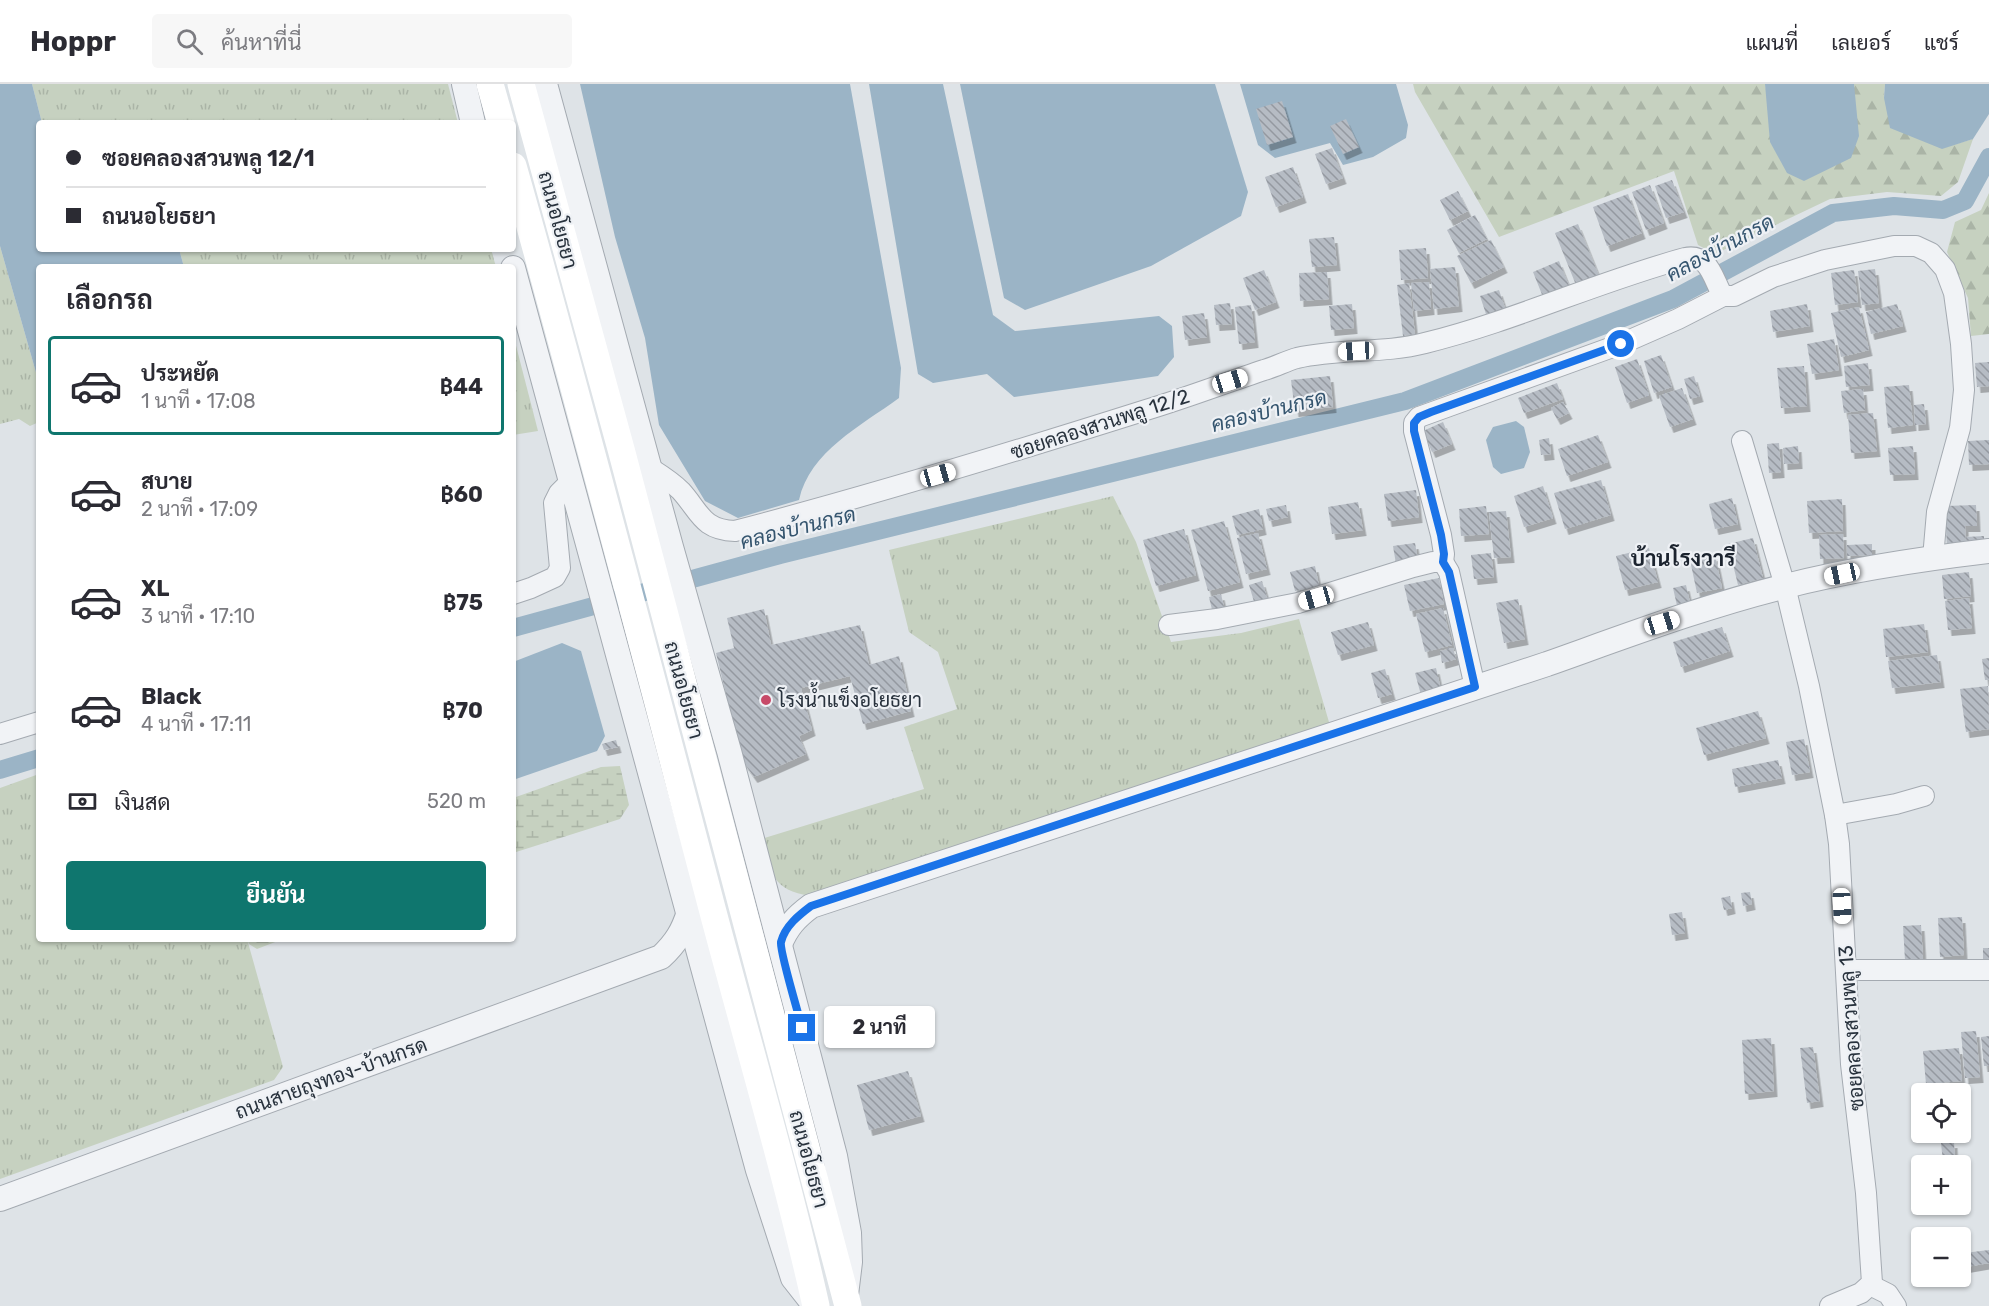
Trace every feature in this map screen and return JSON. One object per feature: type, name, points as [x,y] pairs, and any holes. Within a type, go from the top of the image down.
[{"type":"main road","points":[[490,84],[500,120]]},
{"type":"main road","name":"ถนนอโยธยา","points":[[521,84],[621,449],[659,550],[674,602],[847,1301]]},
{"type":"main road","name":"ถนนอโยธยา","points":[[516,177],[592,457],[608,563],[724,954],[773,1131],[815,1306]]},
{"type":"street","points":[[464,84],[472,120]]},
{"type":"street","name":"ถนนอโยธยา","points":[[545,84],[650,468],[659,550]]},
{"type":"street","points":[[1475,687],[1449,572],[1443,562],[1441,535],[1414,431],[1414,423],[1419,417],[1431,412],[1585,358],[1678,319],[1721,292],[1734,296],[1773,277],[1825,260],[1894,246],[1916,246],[1931,253],[1945,269],[1954,293],[1964,390],[1960,428],[1937,512],[1933,558]]},
{"type":"street","name":"ซอยคลองสวนพลู 12/2","points":[[650,468],[669,479],[682,492],[705,523],[724,530],[735,531],[850,501],[993,458],[1157,407],[1295,358],[1332,352],[1410,346],[1454,336],[1685,258],[1697,258],[1706,263],[1721,292]]},
{"type":"street","name":"ถนนอโยธยา","points":[[516,278],[572,480],[608,563]]},
{"type":"street","name":"ซอยคลองสวนพลู 13","points":[[1742,441],[1785,586],[1835,814],[1839,844],[1851,1064],[1866,1193],[1864,1295]]},
{"type":"street","points":[[516,593],[555,577],[560,568],[554,503],[559,493],[572,480]]},
{"type":"street","points":[[780,944],[791,924],[811,906],[1644,629],[1785,586],[1933,558],[1989,551]]},
{"type":"street","points":[[1168,625],[1217,619],[1298,603],[1413,567],[1443,562]]},
{"type":"street","name":"ถนนอโยธยา","points":[[674,602],[765,888],[835,1156],[849,1233],[850,1263],[847,1301]]},
{"type":"street","name":"ถนนอโยธยา","points":[[622,615],[689,912],[759,1170],[793,1278],[815,1306]]},
{"type":"street","points":[[0,734],[36,723]]},
{"type":"street","points":[[1835,814],[1896,804],[1924,796]]},
{"type":"street","points":[[765,888],[779,899],[793,904],[811,906]]},
{"type":"street","name":"ถนนสายถุงทอง-บ้านกรด","points":[[0,1199],[661,957],[675,944],[684,929],[689,912]]},
{"type":"street","points":[[661,957],[679,960],[695,968],[707,980]]},
{"type":"street","points":[[1845,970],[1989,970]]},
{"type":"street","points":[[1830,1306],[1864,1295],[1888,1294],[1896,1306]]},
{"type":"green space","points":[[32,84],[448,84],[457,120],[41,120]]},
{"type":"green space","points":[[1413,84],[1765,84],[1766,89],[1854,97],[1854,84],[1885,84],[1884,98],[1942,148],[1973,139],[1958,182],[1941,196],[1887,192],[1830,199],[1715,254],[1698,245],[1674,171],[1499,237],[1415,92]]},
{"type":"green space","points":[[1989,193],[1989,334],[1971,336],[1968,298],[1947,252],[1955,222],[1981,210]]},
{"type":"green space","points":[[0,246],[36,372],[36,423],[30,426],[19,419],[0,424]]},
{"type":"green space","points":[[180,252],[492,252],[495,264],[183,264]]},
{"type":"green space","points":[[516,346],[538,431],[516,435]]},
{"type":"green space","points":[[1113,496],[1136,542],[1171,642],[1241,633],[1299,619],[1331,729],[811,896],[787,889],[780,884],[771,870],[761,839],[924,789],[904,727],[957,709],[938,652],[909,632],[889,550]]},
{"type":"green space","points":[[620,766],[629,805],[620,819],[516,852],[516,797],[601,767]]},
{"type":"green space","points":[[36,775],[36,942],[248,942],[283,1067],[274,1080],[0,1179],[0,788]]},
{"type":"green space","points":[[248,942],[275,942],[257,949]]},
{"type":"water","points":[[0,84],[32,84],[41,120],[36,120],[36,252],[180,252],[183,264],[36,264],[36,372],[0,246]]},
{"type":"water","points":[[580,84],[850,84],[901,368],[899,398],[839,441],[825,454],[814,467],[799,500],[738,518],[705,501],[659,425],[645,338],[615,237]]},
{"type":"water","points":[[869,84],[943,84],[993,315],[1015,331],[1159,316],[1172,326],[1174,357],[1158,376],[1014,397],[987,374],[933,383],[918,374]]},
{"type":"water","points":[[960,84],[1215,84],[1248,192],[1241,216],[1151,266],[1025,310],[1004,298]]},
{"type":"water","points":[[1240,84],[1396,84],[1408,125],[1406,138],[1373,157],[1343,165],[1330,143],[1275,158],[1258,145]]},
{"type":"water","points":[[1765,84],[1854,84],[1859,136],[1851,158],[1804,181],[1787,173],[1770,142]]},
{"type":"water","points":[[1885,84],[1989,84],[1989,114],[1973,139],[1942,149],[1890,128],[1884,98]]},
{"type":"water","points":[[1516,421],[1524,427],[1530,452],[1524,468],[1501,474],[1493,467],[1486,440],[1493,427]]},
{"type":"water","points":[[562,643],[581,651],[605,736],[597,751],[516,779],[516,661]]},
{"type":"building","points":[[1282,101],[1293,137],[1267,145],[1256,109]]},
{"type":"building","points":[[1346,119],[1359,147],[1343,154],[1330,126]]},
{"type":"building","points":[[1332,148],[1343,178],[1326,184],[1315,154]]},
{"type":"building","points":[[1293,167],[1303,197],[1276,207],[1265,177]]},
{"type":"building","points":[[1672,180],[1684,212],[1666,218],[1655,186]]},
{"type":"building","points":[[1650,185],[1664,223],[1646,230],[1632,192]]},
{"type":"building","points":[[1458,191],[1468,211],[1450,220],[1440,200]]},
{"type":"building","points":[[1628,194],[1642,233],[1607,246],[1593,207]]},
{"type":"building","points":[[1475,215],[1487,239],[1459,253],[1447,230]]},
{"type":"building","points":[[1578,224],[1599,276],[1576,285],[1555,233]]},
{"type":"building","points":[[1334,237],[1337,265],[1312,267],[1309,239]]},
{"type":"building","points":[[1491,240],[1504,267],[1471,283],[1457,256]]},
{"type":"building","points":[[1426,248],[1428,278],[1401,280],[1399,250]]},
{"type":"building","points":[[1559,261],[1569,286],[1543,297],[1533,272]]},
{"type":"building","points":[[1455,267],[1459,306],[1434,309],[1430,269]]},
{"type":"building","points":[[1875,269],[1879,303],[1862,305],[1858,271]]},
{"type":"building","points":[[1264,270],[1276,302],[1255,310],[1243,278]]},
{"type":"building","points":[[1854,270],[1858,302],[1835,305],[1831,273]]},
{"type":"building","points":[[1327,272],[1329,299],[1300,301],[1299,273]]},
{"type":"building","points":[[1429,282],[1431,309],[1414,311],[1411,283]]},
{"type":"building","points":[[1409,283],[1415,334],[1403,336],[1397,285]]},
{"type":"building","points":[[1499,290],[1505,308],[1486,314],[1480,296]]},
{"type":"building","points":[[1230,303],[1232,324],[1216,325],[1214,305]]},
{"type":"building","points":[[1352,304],[1354,328],[1331,330],[1329,306]]},
{"type":"building","points":[[1807,304],[1810,326],[1773,332],[1770,311]]},
{"type":"building","points":[[1897,304],[1903,326],[1871,334],[1866,312]]},
{"type":"building","points":[[1251,305],[1255,342],[1239,344],[1235,307]]},
{"type":"building","points":[[1859,307],[1869,350],[1841,357],[1831,313]]},
{"type":"building","points":[[1204,313],[1207,337],[1185,340],[1182,316]]},
{"type":"building","points":[[1834,339],[1839,370],[1812,374],[1807,344]]},
{"type":"building","points":[[1661,355],[1672,387],[1654,393],[1644,361]]},
{"type":"building","points":[[1637,359],[1649,395],[1627,403],[1615,367]]},
{"type":"building","points":[[1989,362],[1989,386],[1977,387],[1975,363]]},
{"type":"building","points":[[1868,363],[1870,385],[1846,387],[1844,366]]},
{"type":"building","points":[[1804,366],[1807,406],[1781,408],[1777,368]]},
{"type":"building","points":[[1330,376],[1333,407],[1295,411],[1291,380]]},
{"type":"building","points":[[1694,376],[1700,396],[1690,399],[1684,379]]},
{"type":"building","points":[[1557,383],[1563,399],[1524,413],[1518,398]]},
{"type":"building","points":[[1909,385],[1913,425],[1888,428],[1884,387]]},
{"type":"building","points":[[1682,388],[1693,419],[1670,427],[1659,396]]},
{"type":"building","points":[[1863,389],[1865,410],[1844,413],[1841,391]]},
{"type":"building","points":[[1563,402],[1569,413],[1557,419],[1551,408]]},
{"type":"building","points":[[1924,404],[1926,424],[1915,425],[1914,405]]},
{"type":"building","points":[[1873,413],[1877,451],[1851,453],[1848,415]]},
{"type":"building","points":[[1443,422],[1452,444],[1432,452],[1423,431]]},
{"type":"building","points":[[1598,435],[1608,462],[1567,476],[1558,449]]},
{"type":"building","points":[[1549,438],[1551,454],[1541,455],[1539,440]]},
{"type":"building","points":[[1989,440],[1989,464],[1969,465],[1968,441]]},
{"type":"building","points":[[1779,443],[1781,472],[1769,473],[1767,444]]},
{"type":"building","points":[[1798,446],[1799,463],[1784,464],[1783,448]]},
{"type":"building","points":[[1913,446],[1915,474],[1890,475],[1888,448]]},
{"type":"building","points":[[1601,480],[1611,515],[1565,529],[1554,493]]},
{"type":"building","points":[[1543,486],[1553,518],[1524,527],[1514,496]]},
{"type":"building","points":[[1416,490],[1419,517],[1388,521],[1384,494]]},
{"type":"building","points":[[1732,498],[1738,524],[1715,529],[1709,504]]},
{"type":"building","points":[[1842,499],[1843,531],[1809,533],[1807,501]]},
{"type":"building","points":[[1358,502],[1363,530],[1332,534],[1328,507]]},
{"type":"building","points":[[1286,505],[1288,517],[1269,521],[1266,509]]},
{"type":"building","points":[[1976,505],[1977,526],[1965,526],[1966,548],[1947,549],[1945,506]]},
{"type":"building","points":[[1486,506],[1489,534],[1461,536],[1459,509]]},
{"type":"building","points":[[1259,509],[1263,529],[1237,535],[1232,516]]},
{"type":"building","points":[[1506,511],[1511,557],[1494,558],[1489,512]]},
{"type":"building","points":[[1224,521],[1240,582],[1208,591],[1191,530]]},
{"type":"building","points":[[1184,529],[1196,575],[1156,586],[1143,540]]},
{"type":"building","points":[[1258,533],[1267,569],[1246,574],[1237,538]]},
{"type":"building","points":[[1843,534],[1844,558],[1820,559],[1819,535]]},
{"type":"building","points":[[1984,536],[1984,547],[1967,548],[1966,537]]},
{"type":"building","points":[[1753,538],[1763,578],[1738,585],[1728,544]]},
{"type":"building","points":[[1415,543],[1418,560],[1396,564],[1393,546]]},
{"type":"building","points":[[1872,544],[1872,555],[1847,556],[1847,545]]},
{"type":"building","points":[[1649,548],[1658,582],[1625,590],[1616,556]]},
{"type":"building","points":[[1491,553],[1494,577],[1474,579],[1471,555]]},
{"type":"building","points":[[1715,555],[1722,588],[1697,593],[1690,560]]},
{"type":"building","points":[[1315,566],[1319,586],[1295,591],[1290,572]]},
{"type":"building","points":[[1969,572],[1971,596],[1944,599],[1942,575]]},
{"type":"building","points":[[1439,578],[1444,604],[1410,611],[1404,585]]},
{"type":"building","points":[[1262,581],[1268,601],[1255,605],[1249,585]]},
{"type":"building","points":[[1686,585],[1691,607],[1678,610],[1673,588]]},
{"type":"building","points":[[1221,594],[1225,611],[1213,614],[1209,597]]},
{"type":"building","points":[[1969,598],[1972,628],[1948,630],[1945,601]]},
{"type":"building","points":[[1518,599],[1525,639],[1504,643],[1496,603]]},
{"type":"building","points":[[1443,608],[1452,645],[1425,652],[1416,614]]},
{"type":"building","name":"โรงน้ำแข็งอโยธยา","points":[[764,609],[771,645],[860,625],[869,665],[899,656],[911,711],[863,724],[850,676],[801,688],[812,730],[799,736],[806,754],[754,777],[742,760],[716,653],[734,648],[727,618]]},
{"type":"building","points":[[1368,622],[1374,645],[1338,655],[1331,632]]},
{"type":"building","points":[[1924,624],[1928,652],[1886,657],[1883,629]]},
{"type":"building","points":[[1722,627],[1730,651],[1681,667],[1673,642]]},
{"type":"building","points":[[1453,648],[1456,659],[1442,663],[1440,651]]},
{"type":"building","points":[[1937,655],[1941,682],[1892,688],[1888,661]]},
{"type":"building","points":[[1989,658],[1989,680],[1985,680],[1982,659]]},
{"type":"building","points":[[1436,668],[1441,690],[1421,695],[1415,673]]},
{"type":"building","points":[[1385,669],[1392,694],[1378,698],[1371,673]]},
{"type":"building","points":[[1988,686],[1989,729],[1966,732],[1960,689]]},
{"type":"building","points":[[1758,711],[1766,738],[1704,755],[1696,728]]},
{"type":"building","points":[[1804,739],[1810,772],[1792,775],[1786,742]]},
{"type":"building","points":[[616,740],[618,747],[604,750],[602,744]]},
{"type":"building","points":[[1778,760],[1782,778],[1735,787],[1732,769]]},
{"type":"building","points":[[1750,892],[1752,904],[1743,906],[1741,893]]},
{"type":"building","points":[[1730,896],[1732,908],[1724,910],[1721,898]]},
{"type":"building","points":[[1682,912],[1685,933],[1672,935],[1669,914]]},
{"type":"building","points":[[1962,917],[1964,955],[1940,957],[1938,918]]},
{"type":"building","points":[[1921,925],[1923,959],[1905,960],[1903,926]]},
{"type":"building","points":[[1983,948],[1989,948],[1989,963],[1983,963]]},
{"type":"building","points":[[1976,1031],[1980,1077],[1965,1078],[1961,1032]]},
{"type":"building","points":[[1989,1036],[1989,1066],[1984,1066],[1981,1037]]},
{"type":"building","points":[[1771,1038],[1774,1091],[1745,1094],[1742,1040]]},
{"type":"building","points":[[1813,1047],[1820,1101],[1807,1103],[1800,1048]]},
{"type":"building","points":[[1959,1048],[1962,1081],[1926,1083],[1923,1051]]},
{"type":"building","points":[[908,1071],[921,1116],[869,1130],[857,1085]]},
{"type":"building","points":[[1941,1143],[1954,1143],[1955,1155],[1942,1155]]},
{"type":"building","points":[[1989,1250],[1989,1263],[1971,1266],[1971,1252]]},
{"type":"waterway","name":"คลองบ้านกรด","points":[[516,627],[780,555],[1405,401],[1673,299],[1833,213],[1894,206],[1943,210],[1965,201],[1989,157]]},
{"type":"waterway","name":"คลองบ้านกรด","points":[[0,770],[36,759]]},
{"type":"place","name":"โรงน้ำแข็งอโยธยา","points":[[766,700]]},
{"type":"district","name":"บ้านโรงวารี","points":[[1683,558]]},
{"type":"route","points":[[802,1028],[780,944],[786,930],[796,917],[811,906],[1475,687],[1449,572],[1443,562],[1441,535],[1414,431],[1414,423],[1419,417],[1431,412],[1621,344]]}]
